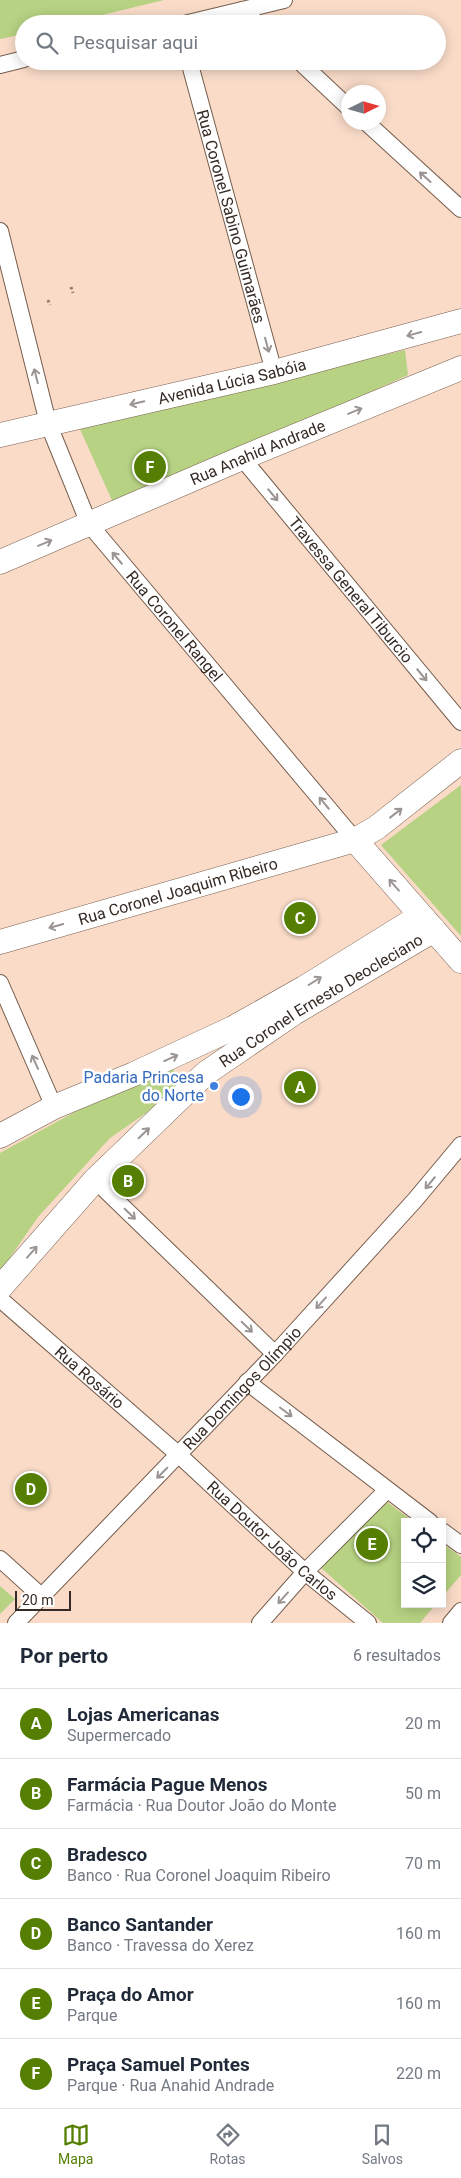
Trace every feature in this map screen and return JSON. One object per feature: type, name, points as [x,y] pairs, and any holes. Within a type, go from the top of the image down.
[{"type":"street","points":[[222,15],[284,0]]},
{"type":"street","points":[[243,10],[248,15]]},
{"type":"street","points":[[0,65],[15,61]]},
{"type":"street","name":"Rua Coronel Sabino Guimarães","points":[[192,70],[274,372]]},
{"type":"street","points":[[309,70],[341,100]]},
{"type":"street","points":[[375,130],[461,209]]},
{"type":"street","name":"Rua Coronel Rangel","points":[[0,231],[48,423],[89,524],[355,840],[461,960]]},
{"type":"street","name":"Avenida Lúcia Sabóia","points":[[0,435],[274,372],[461,321]]},
{"type":"street","name":"Rua Anahid Andrade","points":[[0,562],[242,458],[461,368]]},
{"type":"street","name":"Travessa General Tiburcio","points":[[242,458],[461,722]]},
{"type":"street","name":"Rua Coronel Joaquim Ribeiro","points":[[0,942],[355,840],[376,828],[461,761]]},
{"type":"street","points":[[0,1136],[54,1107],[134,1074],[233,1028],[427,923]]},
{"type":"street","name":"Rua Coronel Ernesto Deocleciano","points":[[0,1288],[95,1180],[206,1073],[427,923]]},
{"type":"street","points":[[0,983],[54,1107]]},
{"type":"street","name":"Rua Domingos Olímpio","points":[[16,1623],[275,1354],[415,1200],[461,1146]]},
{"type":"street","points":[[95,1180],[275,1354]]},
{"type":"street","name":"Rua Rosário","points":[[0,1299],[179,1455]]},
{"type":"street","points":[[247,1382],[425,1518]]},
{"type":"street","name":"Rua Doutor João Carlos","points":[[179,1455],[306,1572],[368,1623]]},
{"type":"street","points":[[260,1623],[306,1572],[388,1490]]},
{"type":"street","points":[[446,1534],[461,1546]]},
{"type":"street","points":[[0,1559],[41,1596]]},
{"type":"street","points":[[451,1623],[461,1611]]},
{"type":"path","points":[[71,287],[73,293]]},
{"type":"path","points":[[48,300],[50,305]]},
{"type":"green space","points":[[0,0],[164,0],[102,15],[15,15],[15,36],[0,39]]},
{"type":"green space","points":[[405,350],[408,375],[115,507],[79,427]]},
{"type":"green space","points":[[461,785],[461,936],[381,845]]},
{"type":"green space","points":[[171,1068],[183,1079],[146,1113],[110,1138],[38,1217],[0,1272],[0,1153],[102,1097]]},
{"type":"green space","points":[[382,1498],[409,1518],[401,1518],[401,1608],[433,1608],[420,1623],[383,1623],[319,1566]]},
{"type":"green space","points":[[446,1546],[461,1557],[461,1575],[446,1592]]},
{"type":"green space","points":[[0,1586],[15,1599],[0,1614]]},
{"type":"place","name":"Praça Samuel Pontes","points":[[150,467]]},
{"type":"place","name":"Bradesco","points":[[300,918]]},
{"type":"place","name":"Padaria Princesa do Norte","points":[[214,1086]]},
{"type":"place","name":"Lojas Americanas","points":[[300,1087]]},
{"type":"place","name":"Farmácia Pague Menos","points":[[128,1181]]},
{"type":"place","name":"Banco Santander","points":[[31,1489]]},
{"type":"place","name":"Praça do Amor","points":[[372,1544]]}]
